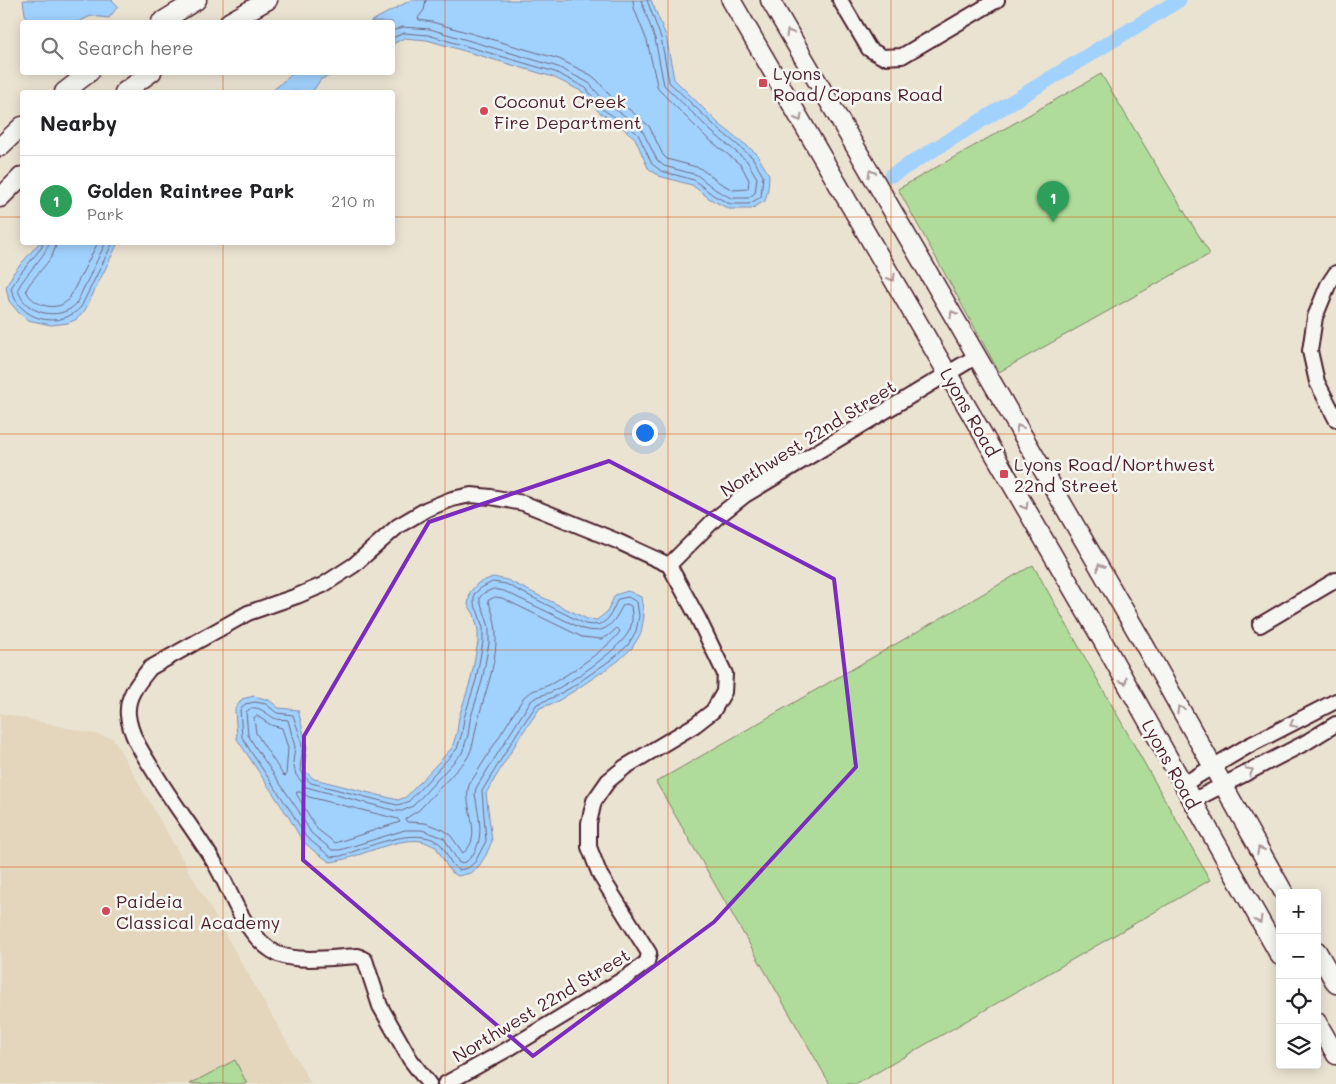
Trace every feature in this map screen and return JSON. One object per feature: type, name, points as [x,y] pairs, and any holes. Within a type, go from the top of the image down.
[{"type":"main road","points":[[164,20],[197,0]]},
{"type":"main road","points":[[233,20],[268,0]]},
{"type":"main road","name":"Lyons Road","points":[[731,0],[1101,638],[1182,785],[1276,949]]},
{"type":"main road","name":"Lyons Road","points":[[770,0],[1141,639],[1282,889]]},
{"type":"main road","points":[[67,90],[86,75]]},
{"type":"main road","points":[[127,90],[148,75]]},
{"type":"main road","points":[[0,147],[20,128]]},
{"type":"main road","points":[[0,198],[20,178]]},
{"type":"main road","points":[[1321,958],[1336,984]]},
{"type":"main road","points":[[1318,1024],[1336,1055]]},
{"type":"street","points":[[840,0],[869,49],[883,57],[902,56],[997,0]]},
{"type":"street","points":[[1336,273],[1328,285],[1315,317],[1310,351],[1317,382],[1336,419]]},
{"type":"street","name":"Northwest 22nd Street","points":[[445,1084],[525,1039],[647,962],[649,953],[600,874],[589,847],[589,823],[594,801],[608,781],[625,767],[695,725],[713,711],[724,692],[724,674],[698,618],[669,565],[716,518],[745,495],[977,356]]},
{"type":"street","points":[[428,1084],[410,1059],[380,1006],[365,960],[358,956],[295,958],[278,954],[260,942],[251,930],[215,863],[173,803],[146,758],[132,732],[128,715],[129,699],[150,668],[248,613],[324,585],[354,565],[398,526],[427,509],[452,499],[471,495],[523,503],[617,541],[669,565]]},
{"type":"street","points":[[1260,625],[1336,580]]},
{"type":"street","points":[[1182,785],[1248,746],[1336,701]]},
{"type":"street","points":[[1192,801],[1305,743],[1336,724]]},
{"type":"highlighted area","points":[[609,461],[834,579],[856,767],[714,922],[533,1056],[303,860],[304,736],[429,522]]},
{"type":"shaded area","name":"Paideia Classical Academy","points":[[0,713],[113,738],[311,1084],[0,1084]]},
{"type":"green space","points":[[1101,74],[1210,254],[999,372],[898,189]]},
{"type":"green space","points":[[1033,565],[1210,880],[857,1084],[830,1084],[656,782]]},
{"type":"green space","points":[[235,1060],[247,1084],[190,1084]]},
{"type":"water","points":[[23,0],[112,0],[118,6],[109,18],[91,16],[82,20],[27,20]]},
{"type":"water","points":[[411,0],[651,0],[666,36],[674,79],[719,124],[756,153],[769,175],[765,201],[751,209],[729,209],[710,199],[692,185],[659,176],[648,168],[635,138],[599,112],[583,92],[553,77],[427,40],[404,38],[395,43],[395,20],[374,20]]},
{"type":"water","points":[[291,75],[332,75],[321,79],[313,90],[273,90]]},
{"type":"water","points":[[37,245],[117,245],[85,310],[77,319],[68,323],[51,325],[28,320],[19,313],[9,301],[6,287],[14,272]]},
{"type":"water","points":[[493,577],[507,580],[587,619],[597,620],[607,612],[615,595],[628,591],[641,597],[644,616],[641,633],[632,648],[618,661],[556,702],[540,708],[521,735],[486,793],[492,841],[479,866],[471,873],[458,876],[450,871],[436,847],[421,841],[400,842],[330,862],[302,840],[237,739],[235,709],[242,699],[254,696],[269,700],[279,708],[298,710],[307,747],[306,772],[314,779],[398,800],[406,797],[452,748],[471,679],[478,642],[478,630],[474,614],[468,605],[470,592],[478,583]]},
{"type":"waterway","points":[[892,175],[1179,0]]},
{"type":"place","name":"Lyons Road/Copans Road","points":[[763,83]]},
{"type":"place","name":"Coconut Creek Fire Department","points":[[484,111]]},
{"type":"place","name":"Golden Raintree Park","points":[[1053,222]]},
{"type":"place","name":"Lyons Road/Northwest 22nd Street","points":[[1004,474]]},
{"type":"place","name":"Paideia Classical Academy","points":[[106,911]]}]
